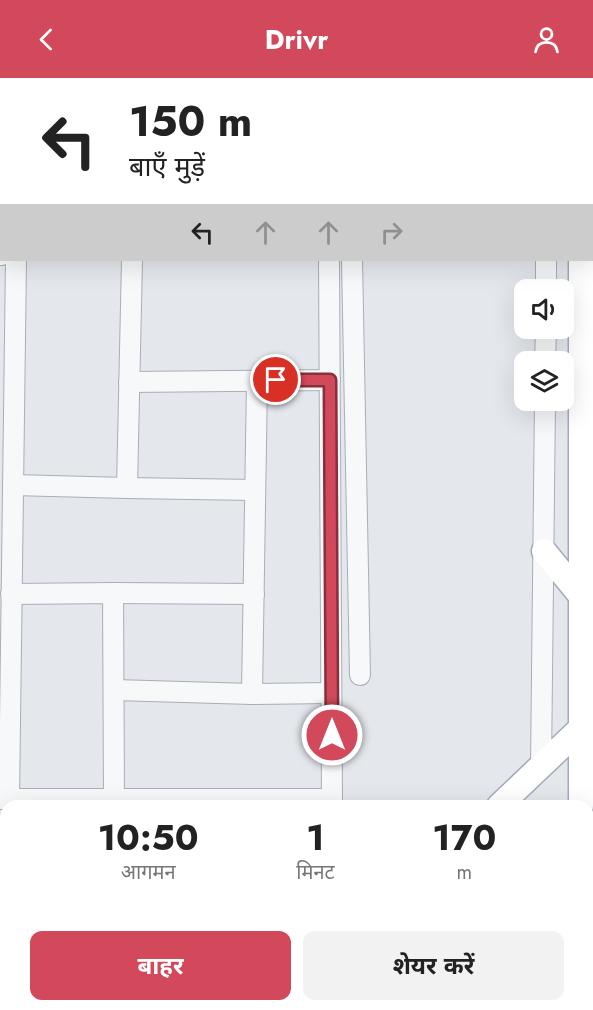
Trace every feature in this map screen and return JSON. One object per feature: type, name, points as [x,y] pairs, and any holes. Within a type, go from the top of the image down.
[{"type":"main road","points":[[581,261],[581,800]]},
{"type":"main road","points":[[544,551],[580,595]]},
{"type":"main road","points":[[505,800],[580,728]]},
{"type":"street","points":[[16,261],[12,594],[5,674],[4,799],[187,800]]},
{"type":"street","points":[[127,488],[132,261]]},
{"type":"street","points":[[329,261],[332,800]]},
{"type":"street","points":[[352,261],[360,675]]},
{"type":"street","points":[[546,261],[546,279]]},
{"type":"street","points":[[129,382],[330,380]]},
{"type":"street","points":[[252,694],[257,381]]},
{"type":"street","points":[[541,765],[545,411]]},
{"type":"street","points":[[13,485],[255,490]]},
{"type":"street","points":[[113,593],[114,799]]},
{"type":"street","points":[[12,594],[254,594]]},
{"type":"street","points":[[331,621],[359,619]]},
{"type":"street","points":[[114,690],[252,694],[331,693]]},
{"type":"route","points":[[276,380],[330,380],[332,735]]}]
